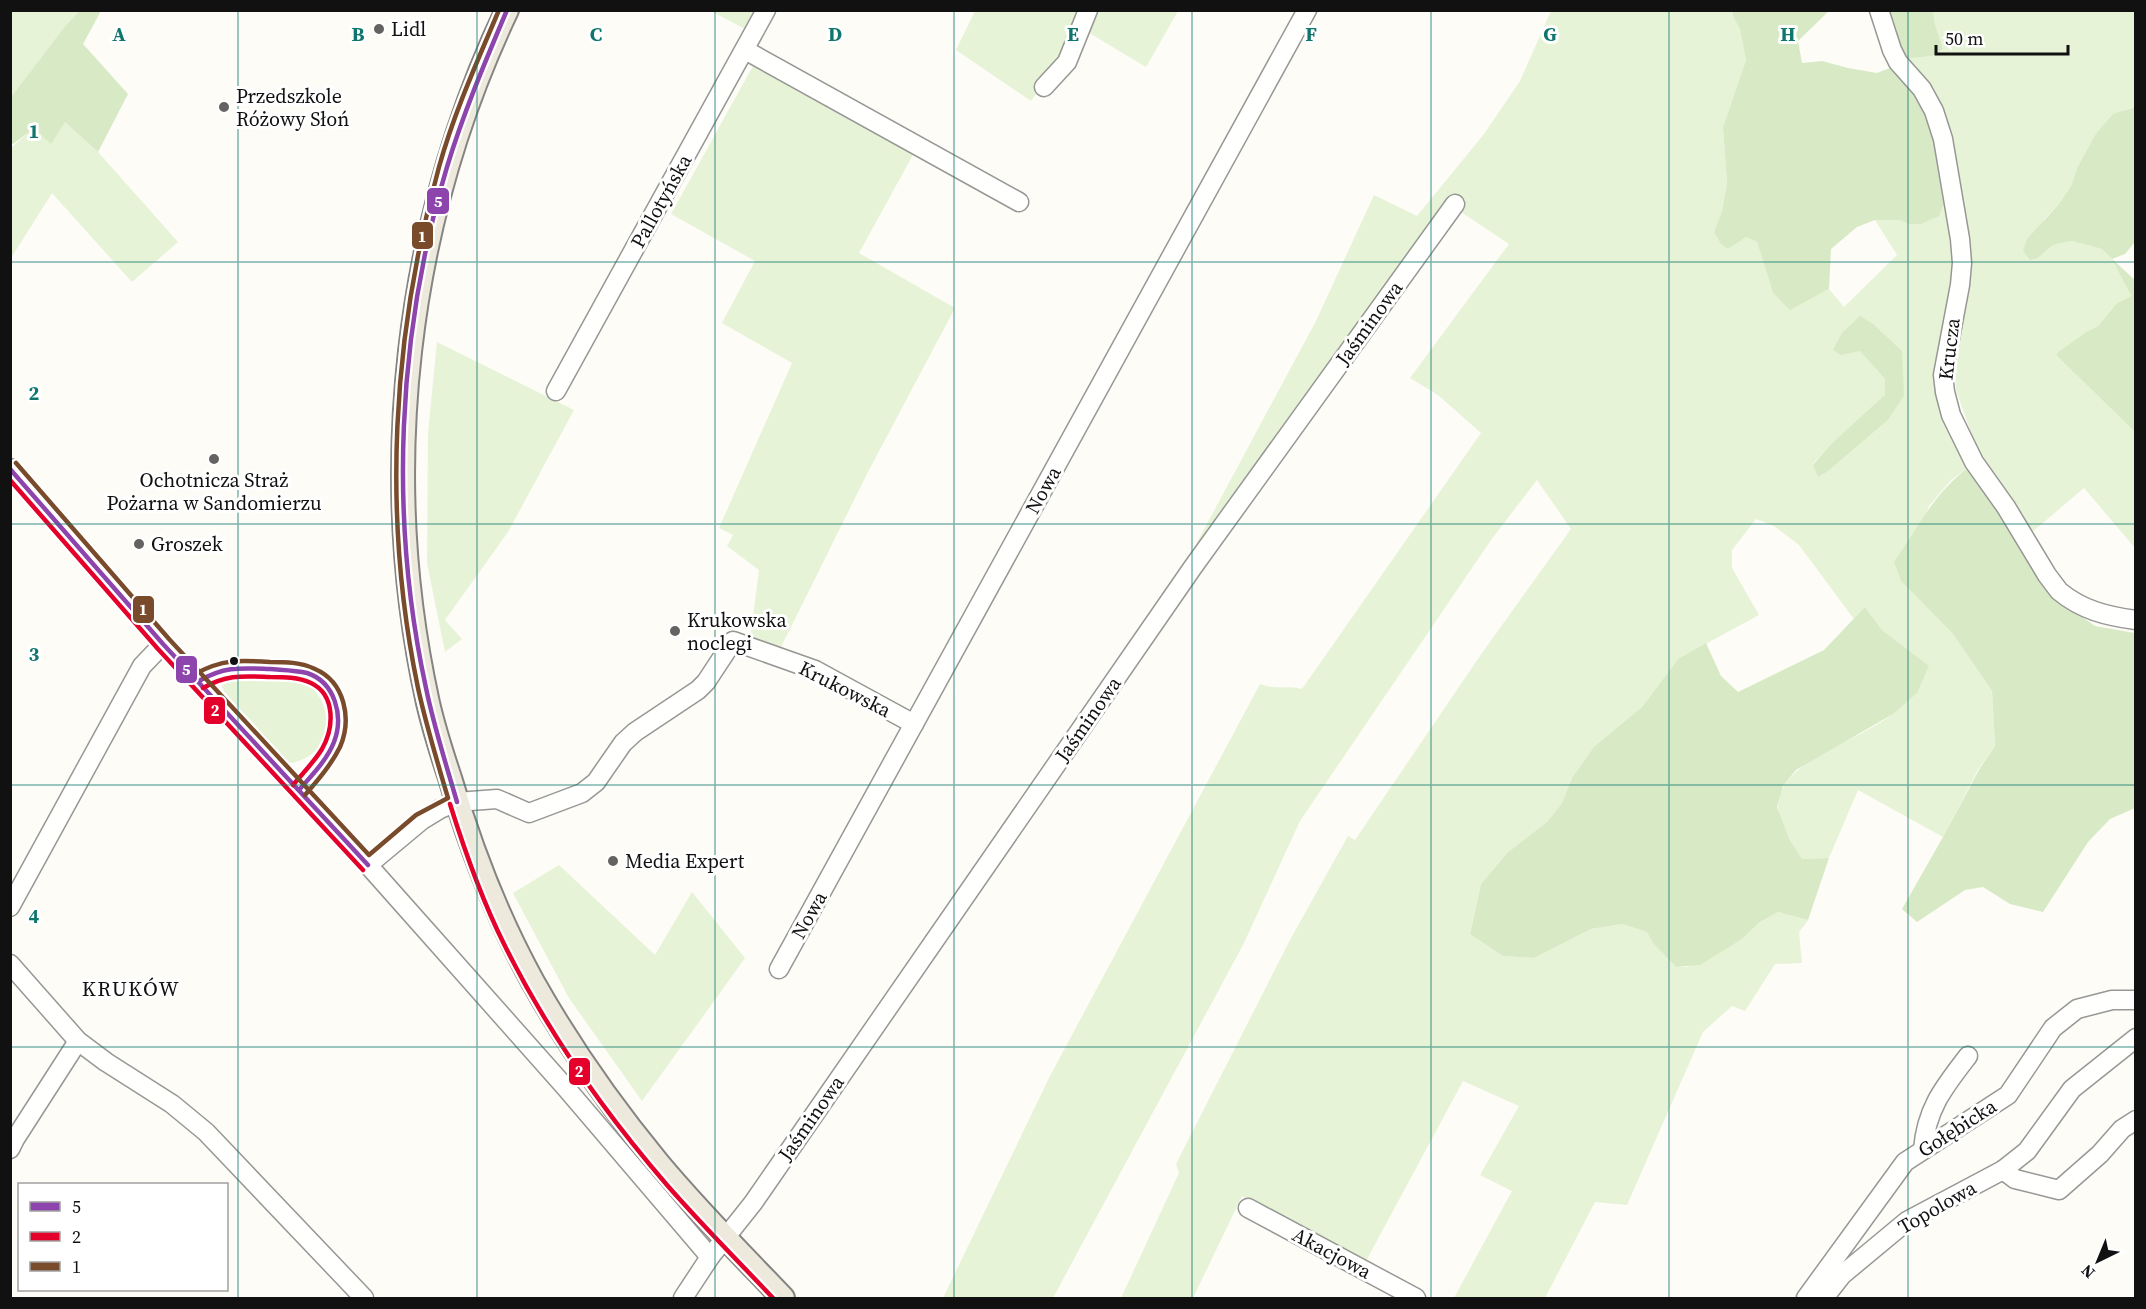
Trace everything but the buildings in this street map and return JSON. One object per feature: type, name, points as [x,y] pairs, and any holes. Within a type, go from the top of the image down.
[{"type":"main road","points":[[507,10],[471,95],[446,171],[417,294],[406,395],[404,500],[411,594],[421,668],[431,715],[480,868],[507,933],[556,1021],[595,1081],[630,1128],[658,1162],[783,1299]]},
{"type":"street","name":"Pallotyńska","points":[[556,391],[766,10]]},
{"type":"street","points":[[1044,87],[1067,62],[1088,10]]},
{"type":"street","name":"Nowa","points":[[779,969],[1307,10]]},
{"type":"street","name":"Krucza","points":[[1879,10],[1892,50],[1898,62],[1922,89],[1930,104],[1942,139],[1960,239],[1962,263],[1943,375],[1945,392],[1955,424],[1974,462],[2006,507],[2059,591],[2072,602],[2104,616],[2136,621]]},
{"type":"street","points":[[745,50],[1019,202]]},
{"type":"street","name":"Jaśminowa","points":[[683,1299],[710,1257],[753,1203],[1193,567],[1455,204]]},
{"type":"street","points":[[10,468],[163,644],[368,865],[566,1088],[710,1257]]},
{"type":"street","name":"Krukowska","points":[[368,865],[428,816],[457,802],[497,800],[529,813],[582,793],[596,782],[623,743],[635,732],[698,690],[706,682],[733,641],[815,670],[914,724]]},
{"type":"street","points":[[10,907],[142,666],[163,644]]},
{"type":"street","points":[[10,964],[78,1041],[106,1062],[172,1104],[206,1132],[364,1299]]},
{"type":"street","name":"Gołębicka","points":[[1806,1299],[1905,1162],[2008,1095],[2053,1028],[2077,1010],[2112,1000],[2136,1000]]},
{"type":"street","name":"Topolowa","points":[[1824,1299],[1842,1275],[1907,1221],[2003,1170],[2027,1151],[2072,1089],[2136,1038]]},
{"type":"street","points":[[10,1149],[78,1041]]},
{"type":"street","points":[[1923,1150],[1924,1131],[1940,1092],[1968,1056]]},
{"type":"street","points":[[2003,1170],[2015,1179],[2059,1190],[2100,1154],[2122,1129],[2136,1120]]},
{"type":"street","name":"Akacjowa","points":[[1248,1208],[1416,1299]]},
{"type":"green space","points":[[81,10],[101,11],[83,44],[128,94],[98,152],[65,122],[51,144],[34,128],[13,144],[10,142],[11,97],[66,25]]},
{"type":"green space","points":[[11,11],[81,11],[66,25],[11,97]]},
{"type":"green space","points":[[711,11],[757,11],[747,30]]},
{"type":"green space","points":[[975,11],[1080,11],[1063,57],[1031,101],[956,50]]},
{"type":"green space","points":[[1095,11],[1178,11],[1146,67],[1086,31]]},
{"type":"green space","points":[[1551,11],[1732,11],[1740,28],[1746,60],[1723,127],[1727,183],[1722,211],[1714,232],[1746,237],[1757,242],[1773,293],[1790,309],[1829,289],[1844,307],[1897,255],[1875,220],[1899,220],[1909,224],[1946,198],[1957,260],[1936,367],[1969,467],[1951,480],[1929,506],[1901,581],[1953,634],[1992,691],[1995,746],[1979,768],[1943,837],[1858,790],[1829,858],[1802,859],[1778,811],[1782,789],[1807,763],[1878,724],[1897,710],[1928,666],[1882,630],[1865,607],[1854,619],[1799,545],[1774,526],[1756,519],[1732,550],[1732,568],[1759,615],[1678,659],[1642,707],[1572,778],[1562,803],[1548,821],[1507,853],[1481,884],[1470,933],[1503,956],[1534,958],[1591,929],[1622,924],[1647,932],[1676,967],[1688,967],[1742,939],[1760,922],[1778,912],[1808,920],[1799,932],[1802,963],[1775,964],[1745,1011],[1732,1006],[1703,1032],[1627,1205],[1595,1202],[1545,1298],[1454,1298],[1512,1191],[1480,1175],[1519,1106],[1463,1081],[1366,1261],[1242,1196],[1193,1298],[1121,1298],[1179,1173],[1176,1164],[1290,940],[1348,836],[1355,840],[1482,653],[1571,529],[1537,480],[1491,540],[1300,821],[1244,943],[1053,1298],[943,1298],[1050,1076],[1260,684],[1302,689],[1481,433],[1438,395],[1410,378],[1509,244],[1458,210],[1208,558],[1194,548],[1316,321],[1374,195],[1417,216],[1484,134],[1520,81]],"holes":[[[1860,351],[1904,396],[1888,420],[1827,472],[1818,477],[1813,464],[1831,444],[1885,396],[1885,379]]]},
{"type":"green space","points":[[1732,11],[1829,11],[1798,41],[1802,63],[1822,61],[1877,73],[1895,66],[1931,114],[1946,198],[1939,216],[1921,224],[1909,224],[1899,220],[1875,220],[1857,227],[1831,249],[1829,289],[1790,310],[1773,293],[1757,242],[1746,237],[1728,249],[1721,244],[1714,232],[1722,211],[1727,183],[1723,127],[1746,60],[1740,29]]},
{"type":"green space","points":[[1883,11],[1933,11],[1943,49],[1932,56],[1901,59]]},
{"type":"green space","points":[[1933,11],[2135,11],[2135,107],[2127,109],[2095,135],[2077,168],[2071,186],[2059,204],[2044,219],[2038,258],[2053,245],[2072,241],[2102,249],[2112,259],[2131,296],[2117,303],[2098,326],[2086,332],[2056,355],[2135,432],[2135,548],[2084,488],[2031,533],[1981,461],[1956,390],[1954,353],[1966,257],[1901,59],[1932,56],[1943,49]]},
{"type":"green space","points":[[753,66],[914,153],[859,253],[955,308],[868,472],[780,649],[750,640],[759,570],[727,546],[733,535],[719,528],[792,363],[722,323],[755,261],[671,214]]},
{"type":"green space","points":[[2135,107],[2135,242],[2125,254],[2112,259],[2102,249],[2072,241],[2053,245],[2038,258],[2030,260],[2023,251],[2027,239],[2059,204],[2071,186],[2077,168],[2095,135],[2113,114]]},
{"type":"green space","points":[[65,122],[98,152],[178,242],[132,282],[52,193],[11,258],[11,148],[34,127]]},
{"type":"green space","points":[[2112,259],[2135,280],[2135,432],[2056,355],[2086,332],[2098,326],[2117,303],[2131,296]]},
{"type":"green space","points":[[1860,316],[1873,324],[1902,351],[1904,396],[1888,420],[1827,472],[1818,477],[1813,465],[1831,444],[1885,395],[1885,379],[1860,351],[1841,355],[1833,350],[1842,333]]},
{"type":"green space","points":[[437,342],[574,410],[508,532],[445,620],[462,639],[445,652],[427,563],[428,433]]},
{"type":"green space","points":[[1969,467],[2058,600],[2095,626],[2135,633],[2135,808],[2110,819],[2088,842],[2043,912],[2010,904],[1983,887],[1965,890],[1917,922],[1902,909],[1980,768],[1995,746],[1992,691],[1953,634],[1901,581],[1894,562],[1946,487]]},
{"type":"green space","points":[[1865,607],[1882,630],[1929,666],[1917,693],[1893,714],[1796,770],[1783,786],[1777,807],[1789,838],[1802,859],[1829,858],[1808,920],[1778,912],[1760,922],[1742,939],[1700,965],[1676,967],[1653,943],[1647,932],[1622,924],[1591,929],[1534,958],[1503,956],[1470,934],[1481,884],[1507,853],[1548,821],[1562,803],[1572,778],[1594,747],[1642,707],[1678,659],[1706,643],[1721,676],[1738,692],[1824,650]]},
{"type":"green space","points":[[231,678],[282,679],[310,687],[321,700],[326,717],[324,735],[316,750],[308,757],[298,761],[292,763],[286,761],[225,693],[222,687],[224,682]]},
{"type":"green space","points":[[559,865],[655,955],[692,892],[745,958],[642,1101],[569,998],[513,893]]},
{"type":"transit line","name":"1","points":[[16,463],[169,639],[369,855],[416,815],[448,798],[421,702],[407,623],[399,558],[396,492],[397,426],[402,361],[423,231],[452,127],[499,10]]},
{"type":"transit line","name":"5","points":[[457,802],[429,703],[414,624],[403,492],[404,426],[417,295],[430,230],[460,127],[507,10]]},
{"type":"transit line","name":"5","points":[[10,469],[163,644],[368,865]]},
{"type":"transit line","name":"2","points":[[10,480],[158,649],[363,870]]},
{"type":"transit line","name":"1","points":[[195,674],[223,663],[287,662],[315,669],[333,683],[343,702],[344,736],[333,760],[305,795]]},
{"type":"transit line","name":"5","points":[[199,681],[225,670],[250,668],[307,673],[317,677],[324,684],[335,701],[337,732],[327,755],[299,790]]},
{"type":"transit line","name":"2","points":[[203,688],[228,678],[252,676],[296,678],[319,688],[329,704],[329,732],[319,754],[293,785]]},
{"type":"transit line","name":"2","points":[[450,804],[474,876],[496,927],[539,1008],[578,1070],[621,1129],[667,1185],[773,1298]]},
{"type":"place","name":"Lidl","points":[[379,29]]},
{"type":"place","name":"Przedszkole Różowy Słoń","points":[[224,107]]},
{"type":"place","name":"Ochotnicza Straż Pożarna w Sandomierzu","points":[[214,459]]},
{"type":"place","name":"Groszek","points":[[139,544]]},
{"type":"place","name":"Krukowska noclegi","points":[[675,631]]},
{"type":"place","name":"Media Expert","points":[[613,861]]},
{"type":"district","name":"KRUKÓW","points":[[131,988]]}]
